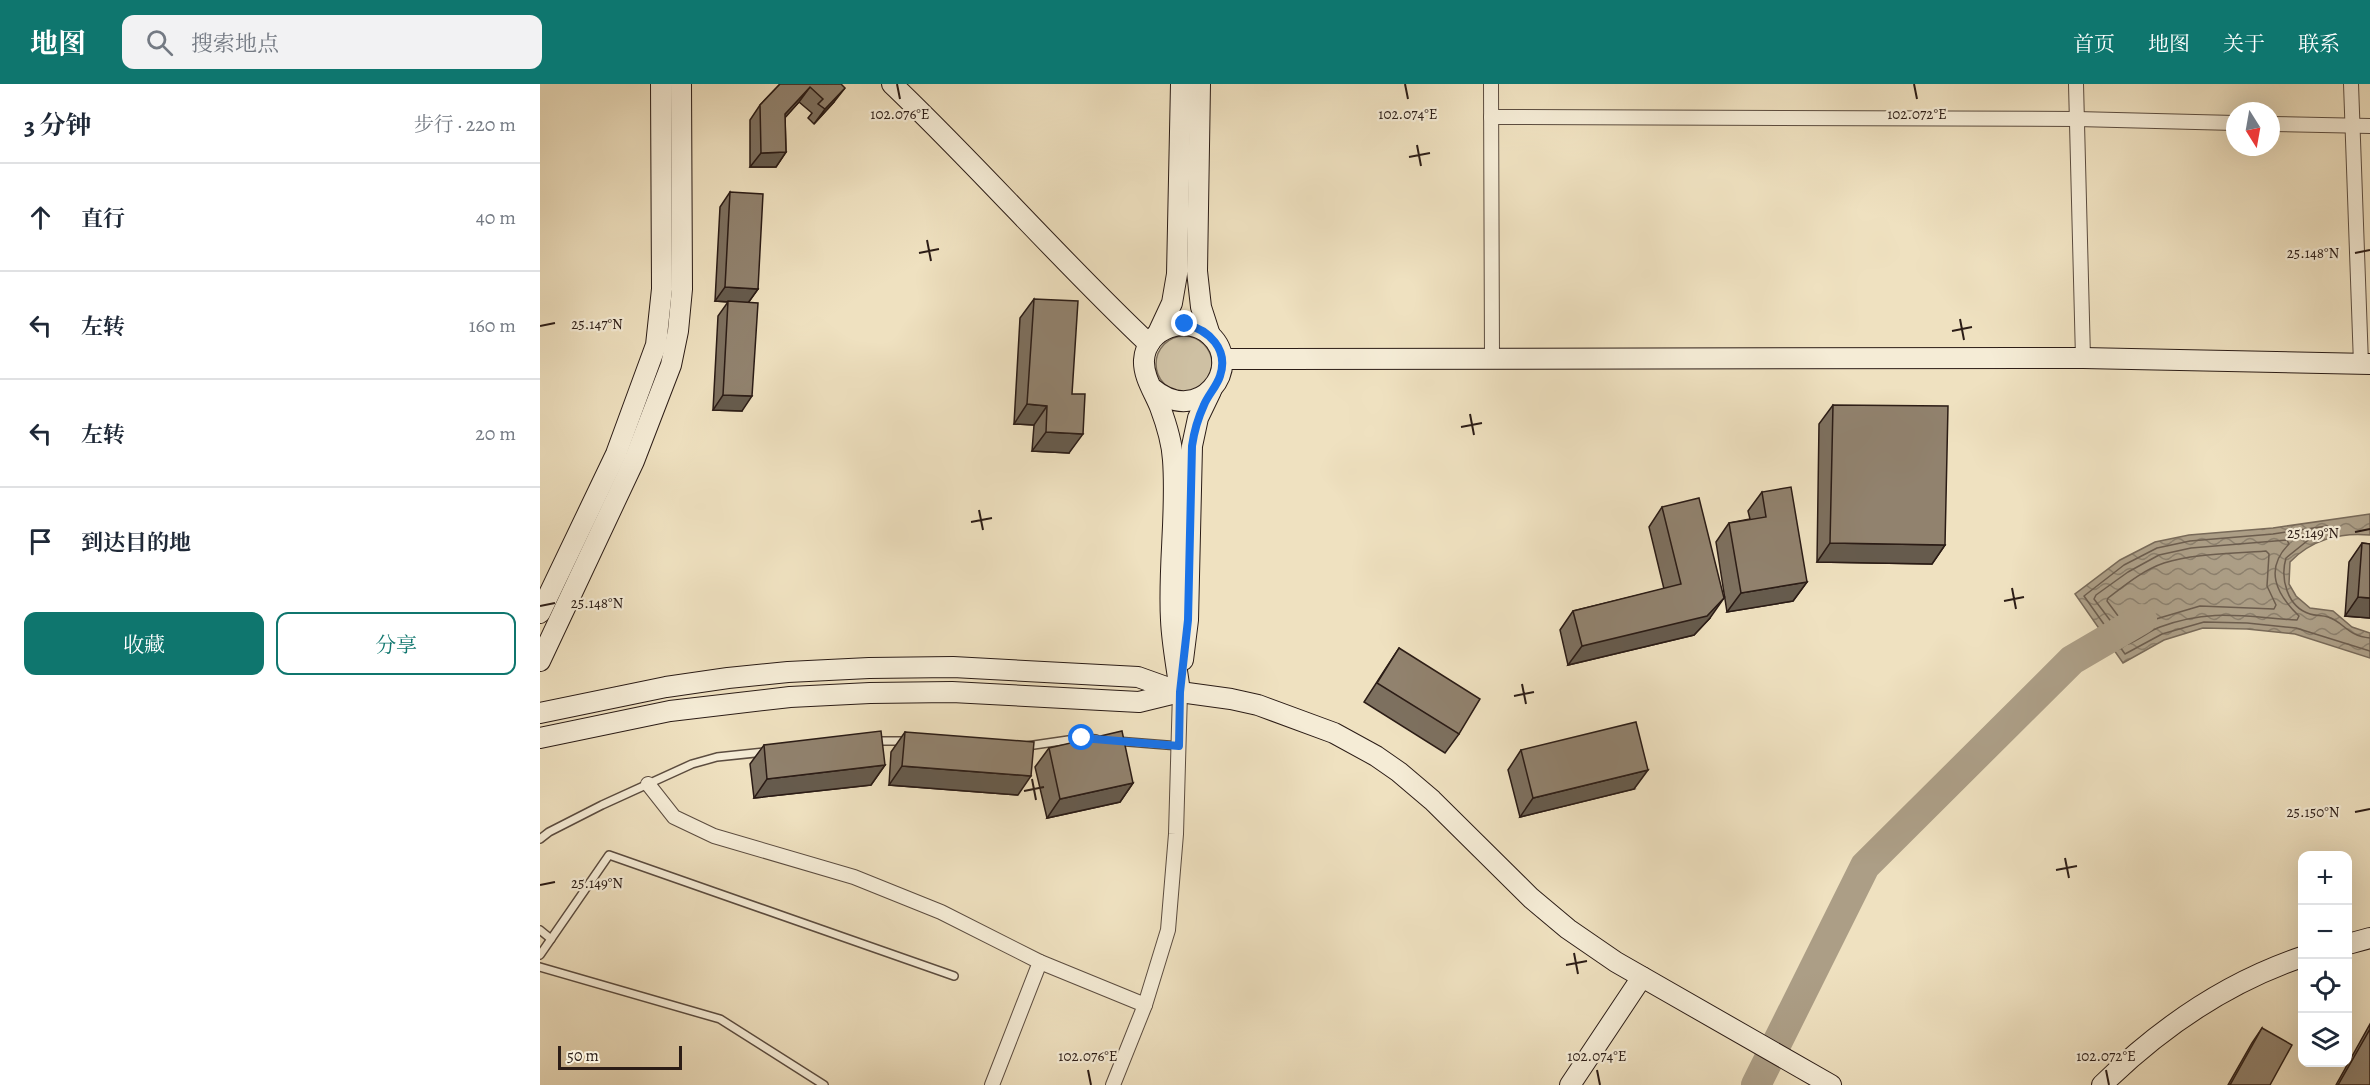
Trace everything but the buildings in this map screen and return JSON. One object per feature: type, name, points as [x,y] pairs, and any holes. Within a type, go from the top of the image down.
[{"type":"main road","points":[[540,613],[616,454],[656,345],[662,289],[661,84]]},
{"type":"main road","points":[[540,661],[546,637],[634,461],[668,375],[675,349],[681,289],[681,84]]},
{"type":"main road","points":[[892,84],[997,188],[1100,298],[1154,339]]},
{"type":"main road","points":[[1180,692],[1171,620],[1173,460],[1168,431],[1145,374],[1144,358],[1172,303],[1177,274],[1181,84]]},
{"type":"main road","points":[[1180,692],[1188,620],[1192,446],[1198,418],[1220,376],[1222,359],[1218,346],[1210,335],[1200,300],[1197,271],[1200,84]]},
{"type":"main road","points":[[1154,339],[1171,326],[1185,324],[1210,335]]},
{"type":"main road","points":[[1222,359],[2083,358],[2365,364]]},
{"type":"main road","points":[[1152,388],[1164,398],[1179,402],[1196,400],[1211,391]]},
{"type":"main road","points":[[540,713],[666,687],[728,678],[859,668],[953,668],[1138,677],[1180,692],[1231,699],[1283,713],[1334,733],[1376,756],[1399,772],[1432,800],[1547,913],[1589,944],[1642,977],[1831,1085]]},
{"type":"main road","points":[[540,738],[670,711],[790,697],[952,692],[1139,702],[1180,692]]},
{"type":"main road","points":[[2352,943],[2370,938]]},
{"type":"main road","points":[[2102,1085],[2159,1034],[2211,997],[2248,978],[2298,959]]},
{"type":"main road","points":[[1570,1085],[1642,977]]},
{"type":"street","points":[[1491,84],[1491,359]]},
{"type":"street","points":[[2076,84],[2083,358]]},
{"type":"street","points":[[2351,84],[2365,364]]},
{"type":"street","points":[[1491,117],[2077,119],[2226,123]]},
{"type":"street","points":[[2280,124],[2370,126]]},
{"type":"street","points":[[1113,1085],[1145,1005],[1168,930],[1176,834],[1180,692]]},
{"type":"street","points":[[648,784],[675,817],[714,836],[854,877],[941,912],[1040,962],[1145,1005]]},
{"type":"street","points":[[992,1085],[1040,962]]},
{"type":"lane","points":[[1014,748],[1082,738],[1179,746]]},
{"type":"lane","points":[[860,741],[915,741]]},
{"type":"lane","points":[[540,839],[560,827],[692,764],[772,751]]},
{"type":"lane","points":[[540,955],[609,855],[954,976]]},
{"type":"lane","points":[[540,930],[551,939]]},
{"type":"lane","points":[[540,967],[720,1020],[824,1085]]},
{"type":"shaded area","points":[[1184,336],[1195,338],[1204,344],[1210,353],[1212,364],[1210,375],[1204,384],[1195,390],[1184,392],[1173,390],[1164,384],[1158,375],[1156,364],[1158,353],[1164,344],[1173,338]]},
{"type":"water","points":[[2370,514],[2370,535],[2337,536],[2317,543],[2298,554],[2290,562],[2289,584],[2296,596],[2310,608],[2333,611],[2352,627],[2370,633],[2370,658],[2295,634],[2247,629],[2203,628],[2164,640],[2123,663],[2075,594],[2120,560],[2155,542],[2189,535],[2273,528]]},
{"type":"waterway","points":[[1756,1085],[1865,866],[2072,660],[2142,619]]},
{"type":"route","points":[[1082,738],[1179,746],[1180,692],[1188,620],[1190,460],[1198,418],[1220,376],[1222,359],[1218,346],[1210,335],[1185,324]]}]
